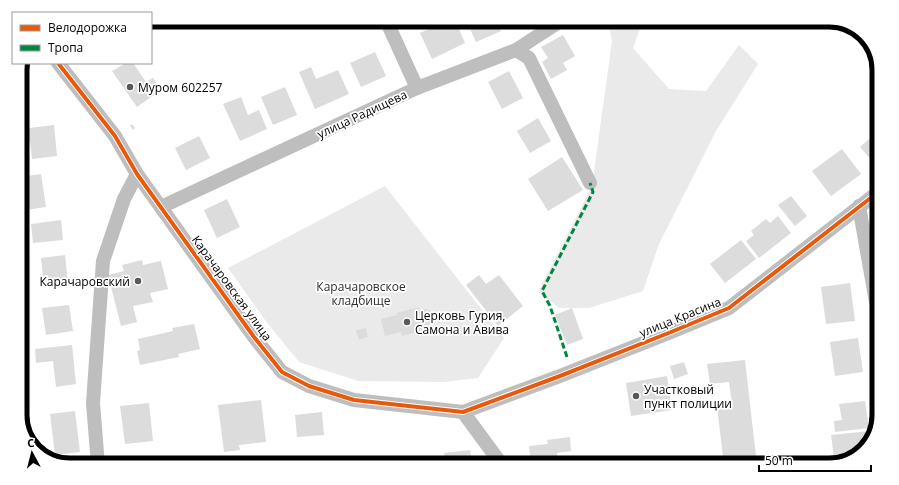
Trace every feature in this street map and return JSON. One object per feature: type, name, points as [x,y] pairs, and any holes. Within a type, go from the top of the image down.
[{"type":"street","points":[[389,27],[416,88]]},
{"type":"street","name":"улица Радищева","points":[[161,207],[416,88],[516,50],[551,27]]},
{"type":"street","points":[[516,50],[529,58],[590,182]]},
{"type":"street","name":"Карачаровская улица","points":[[59,64],[115,136],[138,174],[161,207],[254,337],[282,372],[309,386],[354,400],[463,412]]},
{"type":"street","points":[[97,458],[93,403],[104,261],[124,199],[138,174]]},
{"type":"street","name":"улица Красина","points":[[463,412],[582,367],[729,308],[872,197]]},
{"type":"street","points":[[859,206],[872,279]]},
{"type":"street","points":[[463,412],[497,458]]},
{"type":"green space","points":[[609,27],[640,27],[633,48],[669,89],[706,91],[739,45],[758,64],[716,131],[659,244],[643,291],[589,308],[559,308],[538,292],[592,186],[612,41]]},
{"type":"green space","name":"Карачаровское кладбище","points":[[385,186],[504,338],[478,378],[444,382],[358,381],[299,362],[265,320],[228,268]]},
{"type":"building","points":[[433,27],[458,27],[465,43],[432,59],[420,33]]},
{"type":"building","points":[[469,27],[499,27],[501,31],[476,42]]},
{"type":"building","points":[[563,35],[575,56],[563,63],[567,70],[551,79],[542,62],[548,58],[541,47]]},
{"type":"building","points":[[375,52],[386,76],[361,87],[350,63]]},
{"type":"building","points":[[124,64],[134,64],[146,82],[153,78],[161,90],[137,107],[112,71]]},
{"type":"building","points":[[311,67],[316,79],[338,70],[349,94],[315,109],[299,72]]},
{"type":"building","points":[[509,71],[523,98],[502,109],[488,82]]},
{"type":"building","points":[[285,87],[297,115],[273,125],[261,97]]},
{"type":"building","points":[[241,97],[248,115],[259,110],[267,129],[240,141],[223,104]]},
{"type":"building","points":[[538,118],[551,141],[530,153],[517,131]]},
{"type":"building","points":[[132,124],[135,128],[133,130],[130,126]]},
{"type":"building","points":[[54,125],[57,156],[32,159],[30,142],[27,142],[27,128]]},
{"type":"building","points":[[199,136],[210,158],[186,170],[175,148]]},
{"type":"building","points":[[872,136],[872,161],[860,147]]},
{"type":"building","points":[[842,149],[861,174],[831,196],[812,171]]},
{"type":"building","points":[[562,157],[583,190],[548,211],[528,179]]},
{"type":"building","points":[[41,174],[46,207],[27,210],[27,176]]},
{"type":"building","points":[[791,196],[807,216],[795,226],[778,205]]},
{"type":"building","points":[[227,199],[240,227],[217,238],[204,210]]},
{"type":"building","points":[[778,216],[791,233],[759,258],[746,241],[754,235],[751,231],[766,219],[770,223]]},
{"type":"building","points":[[61,220],[63,240],[33,243],[31,224]]},
{"type":"building","points":[[741,240],[756,259],[725,283],[710,264]]},
{"type":"building","points":[[65,255],[68,284],[44,287],[41,258]]},
{"type":"building","points":[[142,260],[143,265],[161,261],[168,289],[150,293],[153,302],[133,306],[137,322],[121,326],[108,275],[124,271],[122,265]]},
{"type":"building","points":[[479,275],[486,284],[499,275],[523,306],[498,326],[466,285]]},
{"type":"building","points":[[850,283],[855,321],[826,324],[821,287]]},
{"type":"building","points":[[69,305],[73,331],[46,335],[42,308]]},
{"type":"building","name":"Церковь Гурия, Самона и Авива","points":[[419,307],[420,310],[426,309],[431,311],[434,315],[434,320],[430,324],[424,326],[425,330],[402,336],[401,332],[385,336],[381,319],[397,315],[396,313]]},
{"type":"building","points":[[572,308],[583,339],[567,345],[555,315]]},
{"type":"building","points":[[194,324],[200,349],[178,354],[179,357],[140,365],[137,351],[140,350],[138,339],[173,331],[172,328]]},
{"type":"building","points":[[366,328],[368,337],[359,340],[356,330]]},
{"type":"building","points":[[858,338],[863,372],[835,376],[830,342]]},
{"type":"building","points":[[72,345],[76,384],[56,387],[53,361],[36,363],[35,349]]},
{"type":"building","points":[[745,360],[756,458],[723,458],[717,406],[732,404],[729,382],[710,384],[707,364]]},
{"type":"building","points":[[684,362],[688,374],[674,379],[670,366]]},
{"type":"building","points":[[667,376],[672,410],[631,416],[626,383]]},
{"type":"building","points":[[261,400],[266,442],[239,445],[240,450],[224,452],[218,405]]},
{"type":"building","points":[[865,401],[869,428],[835,432],[834,421],[842,420],[839,404]]},
{"type":"building","points":[[149,403],[153,441],[125,444],[120,406]]},
{"type":"building","points":[[75,411],[80,452],[55,455],[50,414]]},
{"type":"building","points":[[322,412],[324,435],[297,437],[295,415]]},
{"type":"building","points":[[869,431],[865,439],[853,451],[834,458],[831,435]]},
{"type":"building","points":[[570,437],[571,451],[557,453],[558,458],[530,458],[529,446],[548,444],[547,440]]},
{"type":"building","points":[[470,450],[471,458],[445,458],[444,453]]},
{"type":"marked path","points":[[567,357],[550,306],[542,291],[593,192],[590,183]]},
{"type":"cycle path","points":[[59,64],[115,136],[137,174],[254,337],[282,372],[309,386],[354,400],[463,412],[560,376],[729,308],[872,197]]},
{"type":"place","name":"Муром 602257","points":[[130,87]]},
{"type":"place","name":"Карачаровский","points":[[138,281]]},
{"type":"place","name":"Церковь Гурия, Самона и Авива","points":[[407,322]]},
{"type":"place","name":"Участковый пункт полиции","points":[[636,396]]}]
